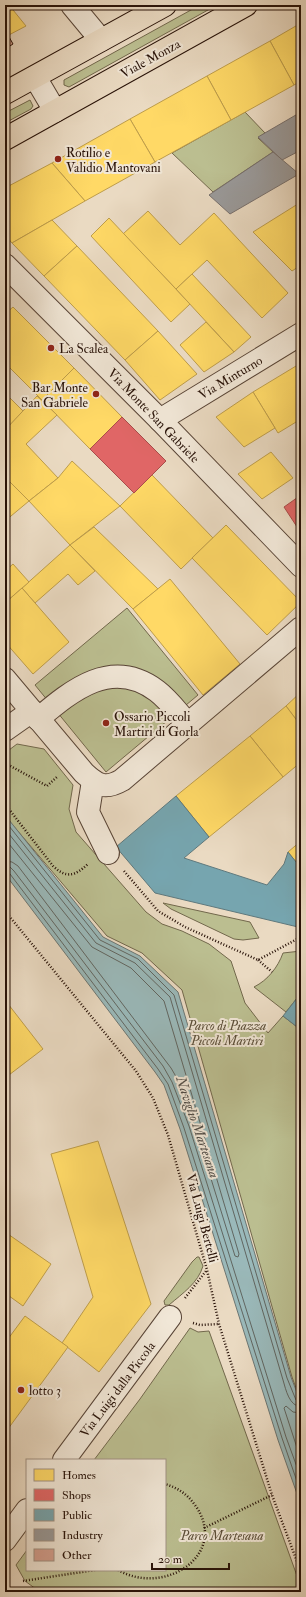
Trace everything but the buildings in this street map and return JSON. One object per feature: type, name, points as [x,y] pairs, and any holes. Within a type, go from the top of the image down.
[{"type":"main road","points":[[5,93],[165,5]]},
{"type":"main road","name":"Viale Monza","points":[[5,139],[246,5]]},
{"type":"street","points":[[72,5],[101,40]]},
{"type":"street","points":[[35,77],[55,112]]},
{"type":"street","name":"Via Monte San Gabriele","points":[[5,265],[160,420],[301,566]]},
{"type":"street","name":"Via Minturno","points":[[160,420],[301,334]]},
{"type":"street","points":[[5,679],[75,762],[93,781],[103,785],[114,784],[122,780],[301,628]]},
{"type":"street","points":[[5,730],[35,715],[83,685],[103,678],[118,677],[138,680],[151,686],[163,696],[188,724]]},
{"type":"street","points":[[93,781],[88,812],[106,851]]},
{"type":"street","name":"Via Luigi dalla Piccola","points":[[65,1459],[170,1317]]},
{"type":"street","points":[[5,1540],[26,1511]]},
{"type":"path","points":[[5,763],[47,786],[75,762]]},
{"type":"path","points":[[5,804],[53,866],[61,873],[67,875],[82,870],[106,851],[158,911],[185,927],[258,960],[272,972]]},
{"type":"path","name":"Via Luigi Bertelli","points":[[5,911],[136,1071],[153,1098],[166,1127],[180,1171],[207,1270],[219,1324],[272,1495],[301,1572]]},
{"type":"path","points":[[258,960],[301,937]]},
{"type":"path","points":[[166,1484],[176,1487],[190,1498],[200,1512],[204,1528],[204,1545],[198,1560],[191,1568]]},
{"type":"path","points":[[204,1528],[272,1495]]},
{"type":"path","points":[[23,1581],[88,1571]]},
{"type":"path","points":[[119,1571],[126,1578]]},
{"type":"green space","points":[[200,5],[217,5],[69,87],[64,85],[64,80]]},
{"type":"green space","points":[[30,100],[33,106],[31,109],[5,123],[5,113]]},
{"type":"green space","points":[[245,112],[265,133],[258,138],[273,152],[213,192],[172,153]]},
{"type":"green space","points":[[127,608],[198,695],[106,772],[35,685]]},
{"type":"green space","name":"Parco di Piazza Piccoli Martiri","points":[[17,744],[44,749],[73,785],[69,809],[76,832],[146,912],[162,924],[182,931],[209,944],[231,961],[245,1003],[268,1033],[283,1016],[301,1030],[301,1402],[292,1377],[182,990],[142,953],[107,936],[5,816],[5,753]]},
{"type":"green space","points":[[163,903],[250,922],[259,938],[243,940],[234,939],[171,909]]},
{"type":"green space","points":[[301,951],[301,993],[286,1012],[254,987],[264,981],[272,973],[283,953]]},
{"type":"green space","points":[[197,1257],[199,1257],[203,1266],[198,1278],[169,1305],[165,1305],[164,1301]]},
{"type":"green space","name":"Parco Martesana","points":[[190,1328],[198,1332],[209,1331],[301,1587],[301,1592],[40,1592],[25,1581],[16,1565],[26,1551],[26,1571],[166,1571],[166,1459],[95,1459],[140,1399]]},
{"type":"water","name":"Naviglio Martesana","points":[[5,815],[103,937],[140,956],[178,992],[291,1377],[301,1403],[301,1505],[278,1440],[180,1129],[164,1085],[5,874]]},
{"type":"place","name":"Rotilio e Validio Mantovani","points":[[58,159]]},
{"type":"place","name":"La Scalea","points":[[51,348]]},
{"type":"place","name":"Bar Monte San Gabriele","points":[[96,394]]},
{"type":"place","name":"Ossario Piccoli Martiri di Gorla","points":[[106,723]]},
{"type":"place","name":"lotto 3","points":[[21,1390]]}]
